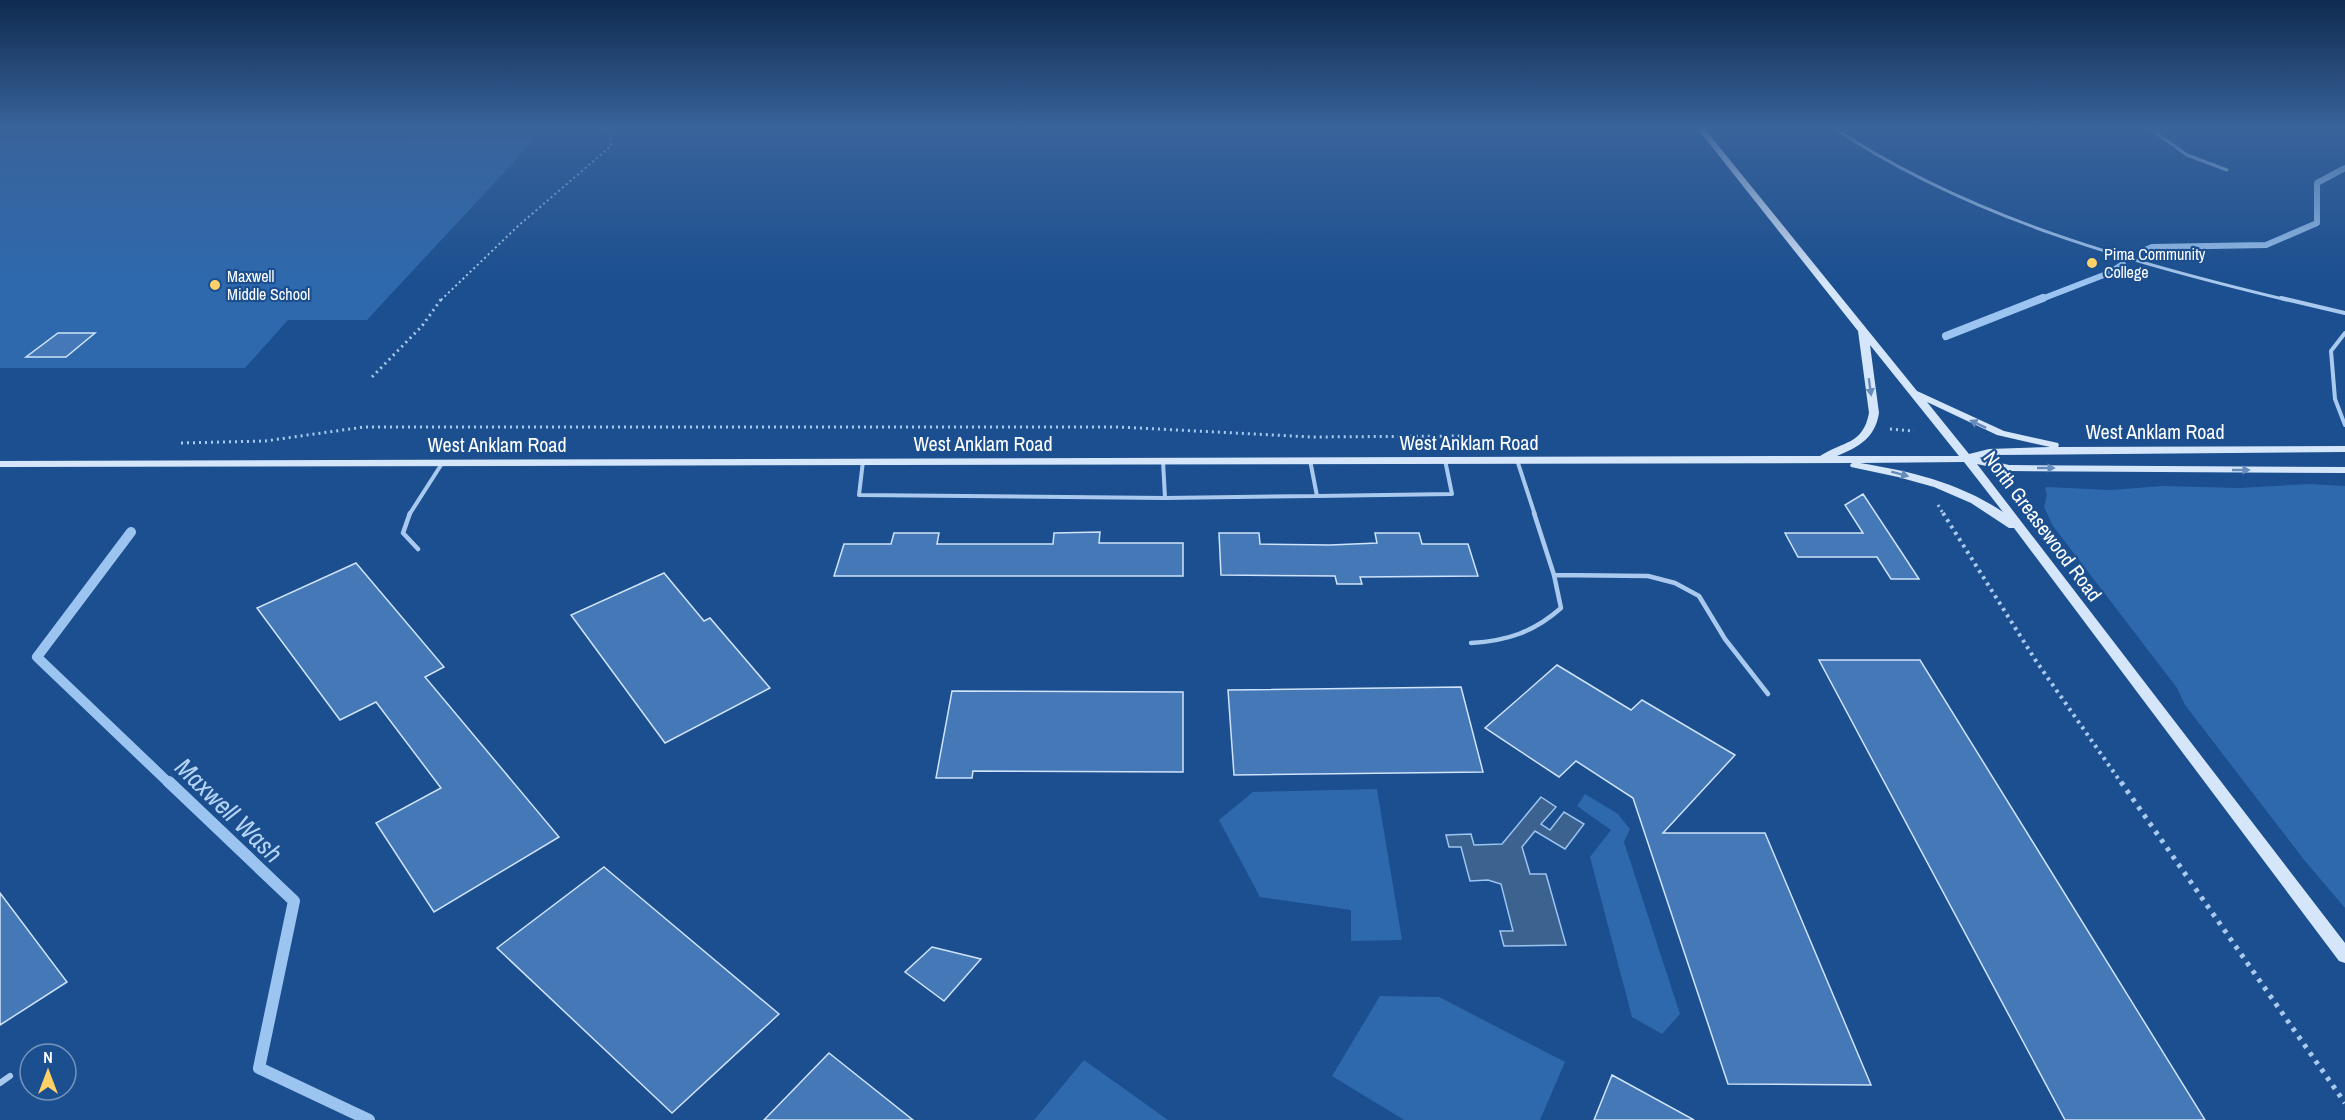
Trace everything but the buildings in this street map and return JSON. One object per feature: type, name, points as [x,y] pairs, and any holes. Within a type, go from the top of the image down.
[{"type":"main road","name":"North Greasewood Road","points":[[1742,180],[1967,459],[2345,956]]},
{"type":"main road","points":[[1821,459],[1864,439],[1873,426],[1874,413],[1863,329]]},
{"type":"main road","points":[[1913,392],[2001,433],[2075,450]]},
{"type":"main road","name":"West Anklam Road","points":[[1967,459],[1989,452],[2345,449]]},
{"type":"main road","points":[[1821,459],[1889,471],[1947,486],[1983,503],[2025,534]]},
{"type":"main road","name":"West Anklam Road","points":[[0,465],[1967,459],[2009,468],[2345,470]]},
{"type":"lane","points":[[1927,180],[2061,237],[2235,289],[2345,313]]},
{"type":"lane","points":[[2345,333],[2331,351],[2332,378],[2339,416],[2345,425]]},
{"type":"lane","points":[[1310,460],[1317,496]]},
{"type":"lane","points":[[863,461],[859,495],[1165,498],[1452,494],[1445,460]]},
{"type":"lane","points":[[1471,643],[1502,642],[1529,633],[1548,621],[1561,608],[1554,574],[1516,460]]},
{"type":"lane","points":[[1163,461],[1165,498]]},
{"type":"lane","points":[[418,549],[403,533],[406,520],[443,462]]},
{"type":"lane","points":[[1554,574],[1648,576],[1675,583],[1699,596],[1725,639],[1768,694]]},
{"type":"lane","points":[[0,1083],[10,1076]]},
{"type":"path","points":[[372,377],[422,326],[447,292],[571,180]]},
{"type":"path","points":[[172,443],[265,441],[364,427],[1119,427],[1312,437],[1462,436]]},
{"type":"path","points":[[1883,428],[1914,431]]},
{"type":"path","points":[[1905,430],[1911,437]]},
{"type":"path","points":[[1931,494],[2036,661],[2345,1103]]},
{"type":"shaded area","points":[[0,180],[497,180],[367,320],[288,320],[245,368],[0,368]]},
{"type":"shaded area","points":[[2309,484],[2345,486],[2345,908],[2305,861],[2185,705],[2177,688],[2053,526],[2044,507],[2047,495],[2045,488],[2047,487],[2110,490],[2163,486],[2239,488]]},
{"type":"shaded area","points":[[1377,789],[1402,940],[1351,941],[1351,910],[1260,897],[1219,820],[1253,792]]},
{"type":"shaded area","points":[[1585,794],[1618,814],[1630,829],[1624,842],[1680,1014],[1662,1034],[1632,1017],[1590,857],[1611,830],[1577,806]]},
{"type":"shaded area","points":[[1541,797],[1556,807],[1541,824],[1550,830],[1564,812],[1584,824],[1565,849],[1535,831],[1522,847],[1530,874],[1546,874],[1566,945],[1504,946],[1500,931],[1513,931],[1501,884],[1488,880],[1470,881],[1461,847],[1449,847],[1446,835],[1471,834],[1474,845],[1502,844]]},
{"type":"shaded area","points":[[1380,996],[1439,997],[1565,1062],[1540,1120],[1404,1120],[1332,1076]]},
{"type":"shaded area","points":[[1084,1060],[1168,1120],[1034,1120]]},
{"type":"waterway","points":[[2145,250],[2152,247],[2266,245],[2317,223],[2317,183],[2322,180]]},
{"type":"waterway","points":[[2039,300],[2109,273],[2123,264]]},
{"type":"waterway","points":[[1946,336],[2043,298]]},
{"type":"waterway","name":"Maxwell Wash","points":[[131,532],[37,657],[170,784]]},
{"type":"waterway","name":"Maxwell Wash","points":[[169,782],[294,901],[259,1068],[369,1120]]},
{"type":"place","name":"Pima Community College","points":[[2092,263]]},
{"type":"place","name":"Maxwell Middle School","points":[[215,285]]}]
